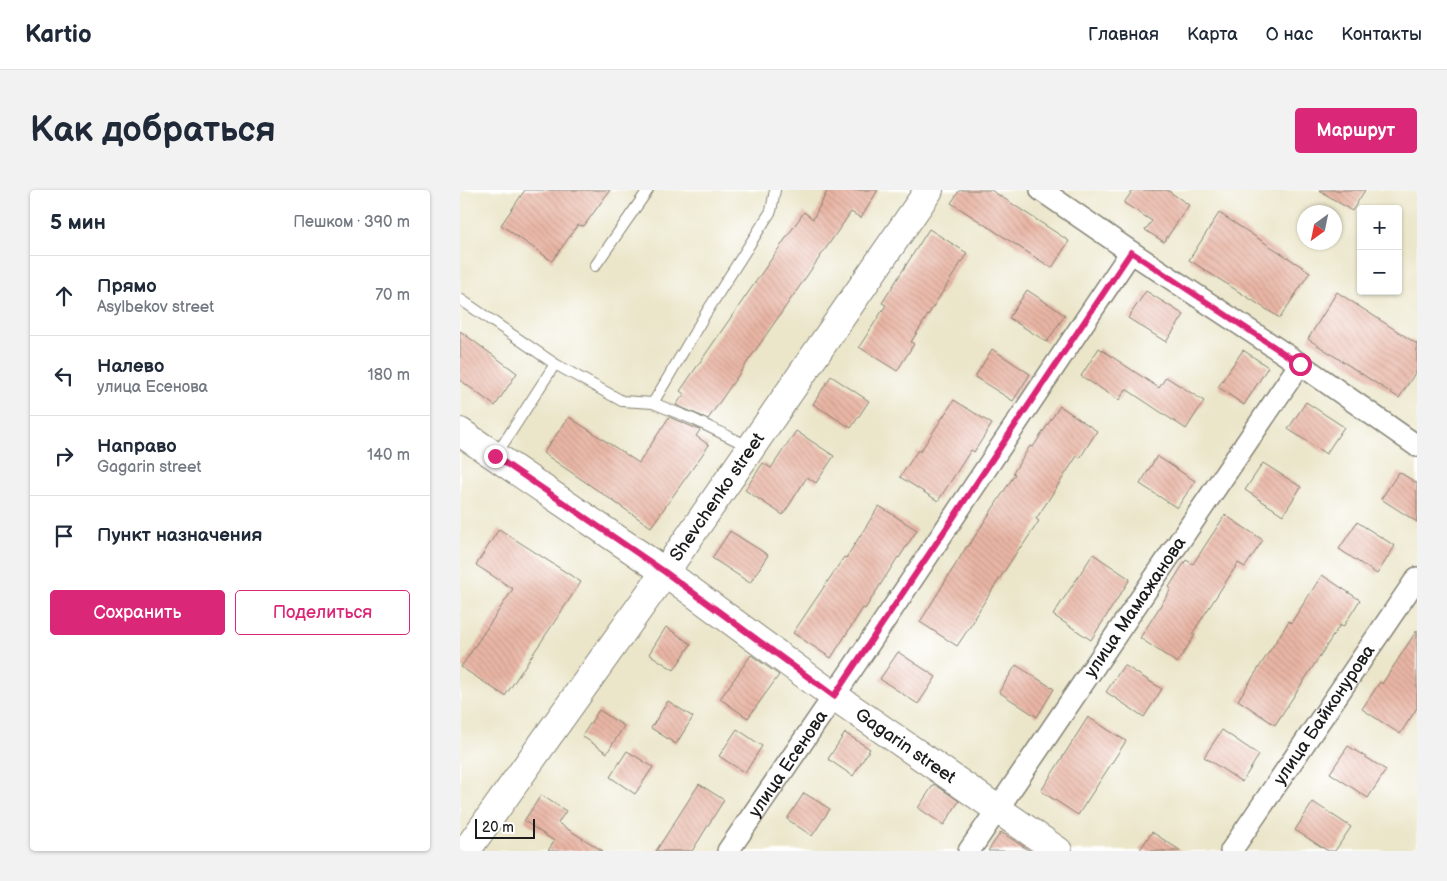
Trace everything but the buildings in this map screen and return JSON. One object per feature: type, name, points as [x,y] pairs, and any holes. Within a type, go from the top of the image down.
[{"type":"street","name":"Shevchenko street","points":[[466,851],[665,572],[928,190]]},
{"type":"street","points":[[1041,190],[1300,364],[1417,446]]},
{"type":"street","name":"улица Есенова","points":[[728,851],[1131,252]]},
{"type":"street","name":"улица Мамажанова","points":[[969,851],[1300,364]]},
{"type":"street","name":"Gagarin street","points":[[460,432],[665,572],[834,696],[1058,851]]},
{"type":"street","name":"улица Байконурова","points":[[1231,851],[1417,578]]},
{"type":"lane","points":[[595,266],[648,190]]},
{"type":"lane","points":[[653,403],[706,313],[771,211],[775,190]]},
{"type":"lane","points":[[460,299],[555,364],[622,401],[653,403],[694,420],[751,448]]},
{"type":"lane","points":[[495,456],[555,364]]},
{"type":"route","points":[[495,456],[665,572],[834,696],[1131,252],[1300,364]]}]
